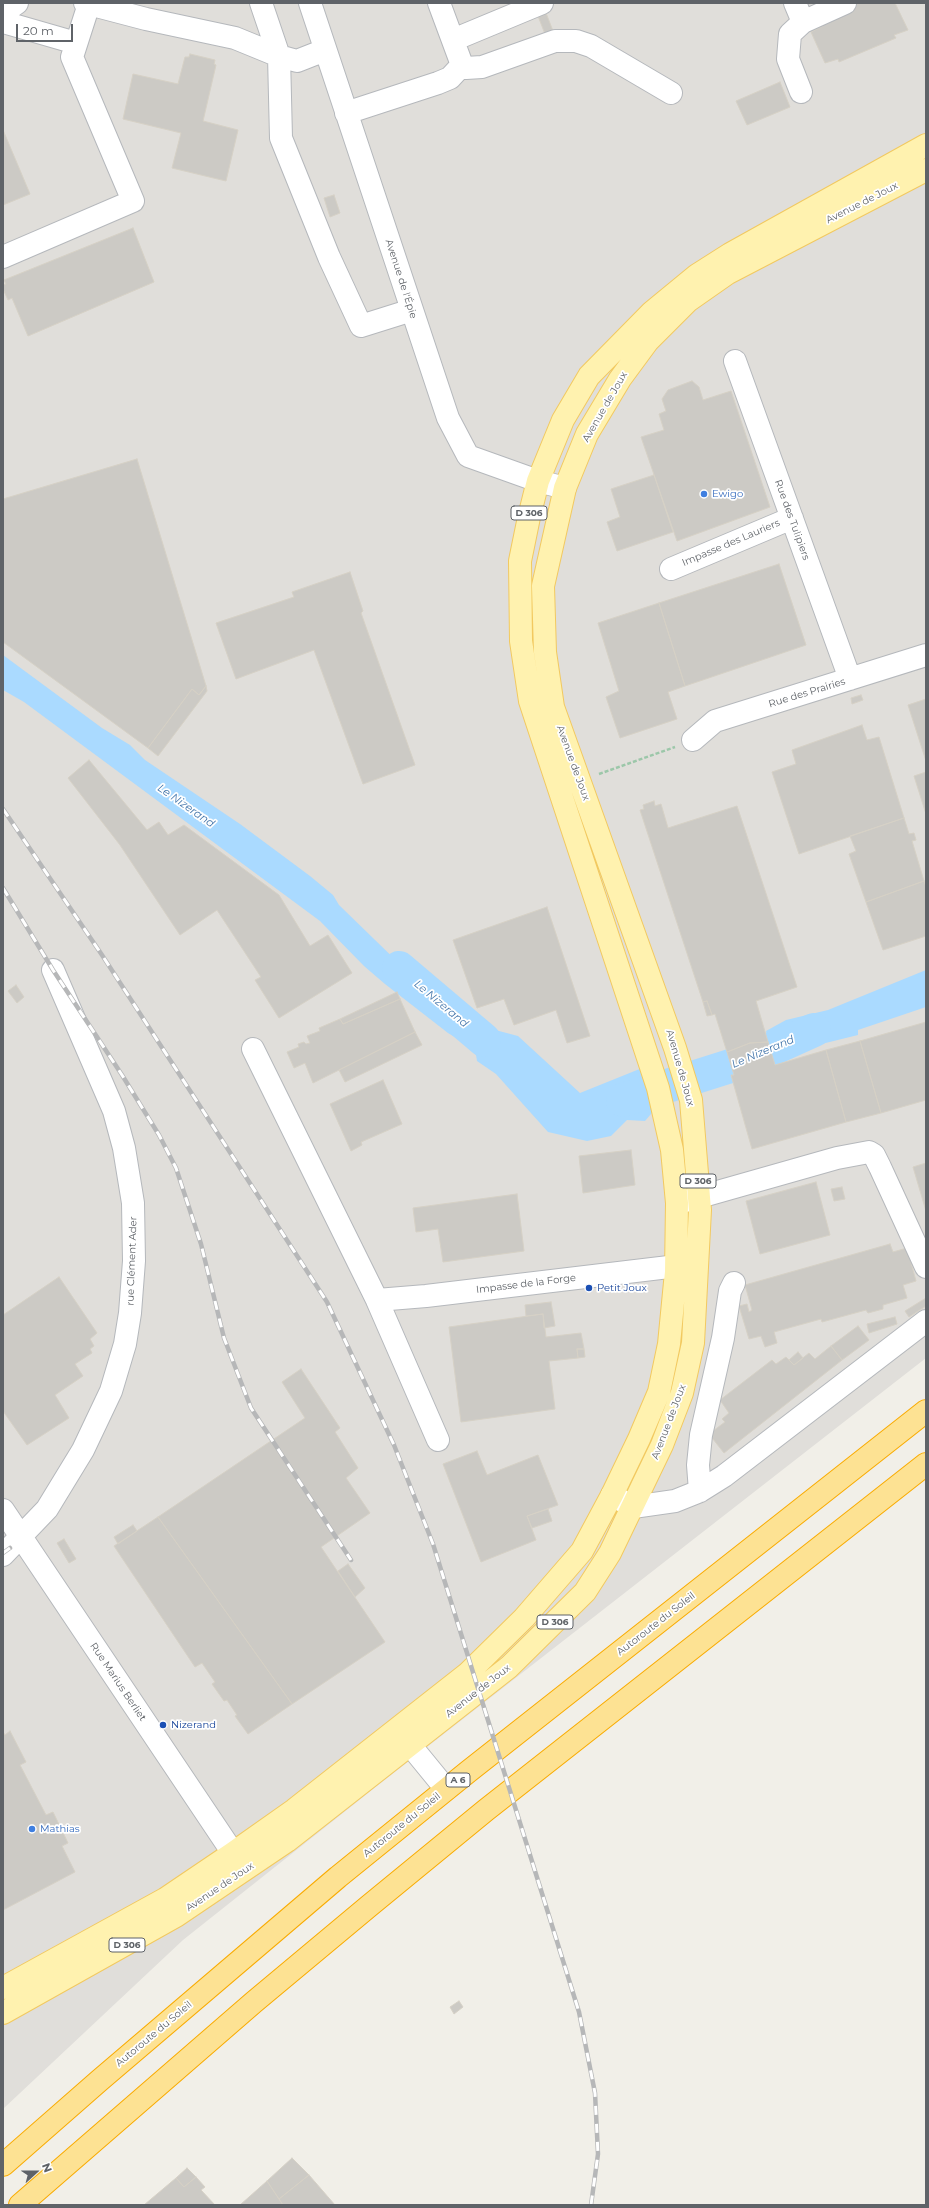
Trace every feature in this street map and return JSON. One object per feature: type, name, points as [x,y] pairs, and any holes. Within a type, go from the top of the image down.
[{"type":"highway","name":"Autoroute du Soleil","points":[[3,2165],[100,2080],[338,1877],[446,1789],[926,1411]]},
{"type":"highway","points":[[20,2205],[254,2002],[449,1840],[926,1464]]},
{"type":"main road","name":"Avenue de Joux","points":[[3,1988],[165,1899],[240,1862],[294,1810],[467,1674],[524,1618],[582,1551],[612,1495],[659,1392],[669,1344],[676,1266],[676,1203],[672,1150],[663,1109],[648,1055],[530,701],[521,642],[520,561],[538,481],[563,420],[589,376],[652,312],[697,275],[730,254],[926,145]]},
{"type":"main road","name":"Avenue de Joux","points":[[3,2013],[138,1938],[240,1862],[410,1745],[509,1667],[584,1592],[610,1553],[662,1445],[682,1393],[693,1343],[698,1263],[699,1198],[691,1100],[675,1048],[553,707],[544,652],[543,586],[565,488],[587,434],[620,378],[648,341],[688,301],[728,273],[926,170]]},
{"type":"street","points":[[3,13],[17,3]]},
{"type":"street","points":[[261,3],[279,56],[281,138],[329,257],[360,326],[412,310]]},
{"type":"street","name":"Avenue de l'Épie","points":[[310,3],[448,418],[468,456],[538,481],[565,488]]},
{"type":"street","points":[[439,3],[462,65],[466,68],[482,67],[555,41],[576,41],[591,46],[671,93]]},
{"type":"street","points":[[453,40],[542,3]]},
{"type":"street","points":[[801,92],[788,59],[790,34],[799,13],[845,3]]},
{"type":"street","points":[[3,256],[133,201],[72,56],[87,4],[146,19],[234,38],[279,56],[297,61],[325,50]]},
{"type":"street","points":[[3,22],[76,43]]},
{"type":"street","points":[[346,113],[438,84],[450,78],[462,65]]},
{"type":"street","name":"Rue des Tulipiers","points":[[735,361],[850,679]]},
{"type":"street","name":"Impasse des Lauriers","points":[[671,569],[792,518]]},
{"type":"street","name":"Rue des Prairies","points":[[693,740],[715,721],[926,655]]},
{"type":"street","name":"rue Clément Ader","points":[[3,1555],[47,1509],[83,1450],[111,1391],[125,1344],[130,1313],[134,1261],[133,1203],[124,1148],[114,1111],[53,970]]},
{"type":"street","points":[[253,1049],[377,1300],[438,1440]]},
{"type":"street","points":[[676,1203],[699,1198],[837,1158],[864,1152],[874,1155],[926,1267]]},
{"type":"street","name":"Impasse de la Forge","points":[[377,1300],[426,1296],[698,1263]]},
{"type":"street","points":[[700,1490],[698,1465],[701,1435],[723,1338],[730,1290],[734,1283]]},
{"type":"street","points":[[612,1495],[633,1507],[675,1502],[700,1490],[730,1471],[926,1321]]},
{"type":"street","name":"Rue Marius Berliet","points":[[3,1510],[240,1862]]},
{"type":"street","points":[[410,1745],[446,1789]]},
{"type":"path","points":[[580,781],[693,740]]},
{"type":"shaded area","points":[[3,3],[926,3],[926,1358],[377,1786],[183,1940],[3,2109]]},
{"type":"water","points":[[3,655],[102,728],[130,745],[145,760],[240,824],[310,876],[333,895],[339,905],[445,1008],[480,1026],[518,1036],[580,1093],[647,1066],[662,1101],[645,1121],[627,1120],[611,1136],[587,1141],[548,1132],[496,1074],[477,1061],[475,1049],[462,1037],[460,1040],[448,1033],[385,984],[364,966],[320,921],[24,702],[3,690]]},
{"type":"water","points":[[926,970],[926,1007],[858,1030],[858,1035],[773,1056],[766,1031],[786,1020],[828,1010]]},
{"type":"building","points":[[895,3],[908,30],[894,35],[896,38],[839,62],[838,59],[825,63],[811,32],[823,26],[823,23],[853,4]]},
{"type":"building","points":[[546,13],[553,31],[545,34],[538,16]]},
{"type":"building","points":[[190,54],[215,60],[214,64],[216,65],[203,121],[238,130],[226,181],[172,168],[181,133],[123,119],[133,74],[178,84],[185,57],[189,57]]},
{"type":"building","points":[[780,82],[790,107],[747,125],[736,101]]},
{"type":"building","points":[[3,130],[30,194],[3,205]]},
{"type":"building","points":[[334,195],[340,213],[330,217],[324,198]]},
{"type":"building","points":[[133,228],[154,282],[28,336],[12,298],[8,300],[3,289],[3,285],[6,284],[4,280]]},
{"type":"building","points":[[692,381],[699,387],[703,400],[731,391],[770,507],[677,541],[641,437],[664,430],[659,414],[666,411],[662,399],[668,390]]},
{"type":"building","points":[[137,459],[206,686],[199,695],[192,689],[148,748],[3,642],[3,499]]},
{"type":"building","points":[[654,475],[673,532],[617,551],[607,522],[620,517],[611,489]]},
{"type":"building","points":[[779,564],[806,645],[685,686],[659,603]]},
{"type":"building","points":[[350,572],[363,611],[361,613],[415,765],[363,784],[314,650],[236,679],[216,623],[294,597],[292,592]]},
{"type":"building","points":[[659,603],[685,686],[668,692],[677,719],[620,738],[606,697],[619,691],[598,623]]},
{"type":"building","points":[[206,686],[207,691],[158,756],[148,748],[192,689],[199,695]]},
{"type":"building","points":[[861,695],[863,700],[852,704],[851,698]]},
{"type":"building","points":[[926,699],[926,761],[908,705]]},
{"type":"building","points":[[862,725],[867,740],[879,737],[904,818],[799,854],[772,772],[796,764],[792,750]]},
{"type":"building","points":[[89,760],[147,830],[159,822],[168,835],[184,825],[279,895],[310,946],[328,935],[352,973],[279,1018],[255,980],[261,977],[217,910],[180,935],[120,845],[68,778]]},
{"type":"building","points":[[926,772],[926,814],[914,776]]},
{"type":"building","points":[[654,801],[655,806],[661,804],[668,828],[737,806],[797,987],[756,1001],[768,1042],[750,1043],[727,1052],[715,1014],[712,1015],[707,1001],[703,1002],[640,810],[644,809],[643,805]]},
{"type":"building","points":[[904,818],[909,834],[914,833],[916,840],[912,841],[924,881],[866,902],[849,854],[856,851],[850,836]]},
{"type":"building","points":[[924,881],[926,887],[926,936],[883,950],[866,902]]},
{"type":"building","points":[[547,907],[590,1036],[567,1043],[556,1010],[514,1025],[504,999],[477,1008],[453,940]]},
{"type":"building","points":[[16,985],[24,997],[17,1003],[8,991]]},
{"type":"building","points":[[397,992],[400,999],[343,1024],[340,1019]]},
{"type":"building","points":[[400,999],[415,1032],[313,1083],[305,1063],[294,1068],[287,1052],[299,1047],[298,1044],[304,1042],[306,1044],[310,1043],[307,1036],[320,1031],[319,1028],[340,1019],[343,1024]]},
{"type":"building","points":[[707,1001],[712,1015],[707,1016],[703,1002]]},
{"type":"building","points":[[926,1022],[926,1100],[881,1113],[860,1041]]},
{"type":"building","points":[[415,1032],[422,1045],[345,1082],[339,1070]]},
{"type":"building","points":[[860,1041],[881,1113],[846,1122],[826,1050]]},
{"type":"building","points":[[768,1042],[775,1065],[826,1050],[846,1122],[752,1149],[731,1075],[734,1075],[727,1052],[750,1043]]},
{"type":"building","points":[[383,1080],[402,1124],[361,1142],[362,1145],[351,1151],[330,1104]]},
{"type":"building","points":[[631,1150],[635,1185],[583,1193],[579,1156]]},
{"type":"building","points":[[926,1163],[926,1211],[913,1167]]},
{"type":"building","points":[[816,1182],[830,1235],[760,1254],[746,1201]]},
{"type":"building","points":[[842,1187],[845,1199],[834,1201],[831,1189]]},
{"type":"building","points":[[517,1194],[524,1251],[443,1262],[438,1229],[416,1232],[413,1208]]},
{"type":"building","points":[[890,1244],[893,1252],[907,1248],[916,1281],[903,1285],[907,1298],[883,1305],[883,1309],[868,1313],[866,1310],[822,1322],[821,1319],[774,1332],[777,1343],[765,1347],[761,1336],[749,1339],[739,1306],[747,1304],[749,1312],[752,1310],[745,1285]]},
{"type":"building","points":[[59,1277],[97,1333],[90,1339],[94,1346],[90,1349],[92,1353],[75,1364],[83,1376],[55,1395],[69,1418],[27,1445],[3,1411],[3,1315]]},
{"type":"building","points":[[926,1298],[926,1306],[909,1317],[905,1311]]},
{"type":"building","points":[[551,1302],[555,1326],[544,1328],[543,1314],[526,1316],[525,1305]]},
{"type":"building","points":[[543,1314],[546,1337],[581,1333],[584,1349],[577,1349],[578,1358],[549,1361],[555,1409],[461,1422],[449,1327]]},
{"type":"building","points":[[895,1317],[897,1324],[869,1333],[867,1324]]},
{"type":"building","points":[[858,1326],[869,1340],[842,1360],[831,1346]]},
{"type":"building","points":[[831,1346],[842,1360],[724,1453],[709,1434],[725,1422],[722,1419],[729,1413],[720,1400],[772,1360],[776,1364],[786,1357],[794,1365],[809,1353],[815,1359]]},
{"type":"building","points":[[577,1349],[584,1349],[585,1357],[578,1358]]},
{"type":"building","points":[[798,1352],[803,1358],[794,1365],[789,1360]]},
{"type":"building","points":[[301,1369],[340,1428],[335,1432],[358,1468],[346,1478],[370,1513],[321,1547],[385,1642],[292,1704],[158,1517],[305,1418],[282,1382]]},
{"type":"building","points":[[477,1451],[487,1475],[538,1455],[558,1505],[527,1516],[536,1540],[481,1562],[443,1464]]},
{"type":"building","points":[[548,1509],[552,1521],[532,1528],[527,1516]]},
{"type":"building","points":[[158,1517],[292,1704],[248,1734],[235,1716],[237,1715],[227,1700],[224,1701],[212,1684],[215,1682],[202,1663],[195,1667],[114,1546]]},
{"type":"building","points":[[133,1525],[137,1531],[118,1544],[114,1537]]},
{"type":"building","points":[[64,1539],[76,1559],[69,1563],[57,1543]]},
{"type":"building","points":[[348,1564],[365,1588],[355,1597],[338,1571]]},
{"type":"building","name":"Mathias","points":[[10,1731],[26,1762],[20,1765],[46,1815],[53,1812],[68,1843],[62,1846],[75,1872],[3,1910],[3,1732],[5,1735]]},
{"type":"building","points":[[459,2001],[463,2007],[454,2014],[450,2007]]},
{"type":"building","points":[[292,2158],[309,2175],[279,2199],[267,2181]]},
{"type":"building","points":[[187,2168],[196,2177],[184,2187],[176,2178]]},
{"type":"building","points":[[309,2175],[335,2205],[283,2205],[279,2199]]},
{"type":"building","points":[[196,2177],[205,2187],[201,2190],[215,2205],[144,2205],[176,2178],[184,2187]]},
{"type":"building","points":[[267,2181],[283,2205],[240,2205]]},
{"type":"waterway","name":"Le Nizerand","points":[[399,968],[484,1040]]},
{"type":"waterway","name":"Le Nizerand","points":[[623,1100],[743,1062],[814,1030]]},
{"type":"railway","points":[[3,809],[102,955],[327,1302],[394,1445],[433,1544],[579,2012],[595,2093],[598,2154],[591,2205]]},
{"type":"railway","points":[[3,888],[53,970],[122,1075],[159,1135],[176,1168],[201,1244],[224,1338],[251,1408],[351,1560]]},
{"type":"railway","points":[[3,1553],[10,1548]]},
{"type":"place","name":"Ewigo","points":[[704,494]]},
{"type":"place","name":"Petit Joux","points":[[589,1288]]},
{"type":"place","name":"Nizerand","points":[[163,1725]]},
{"type":"place","name":"Mathias","points":[[32,1829]]}]
